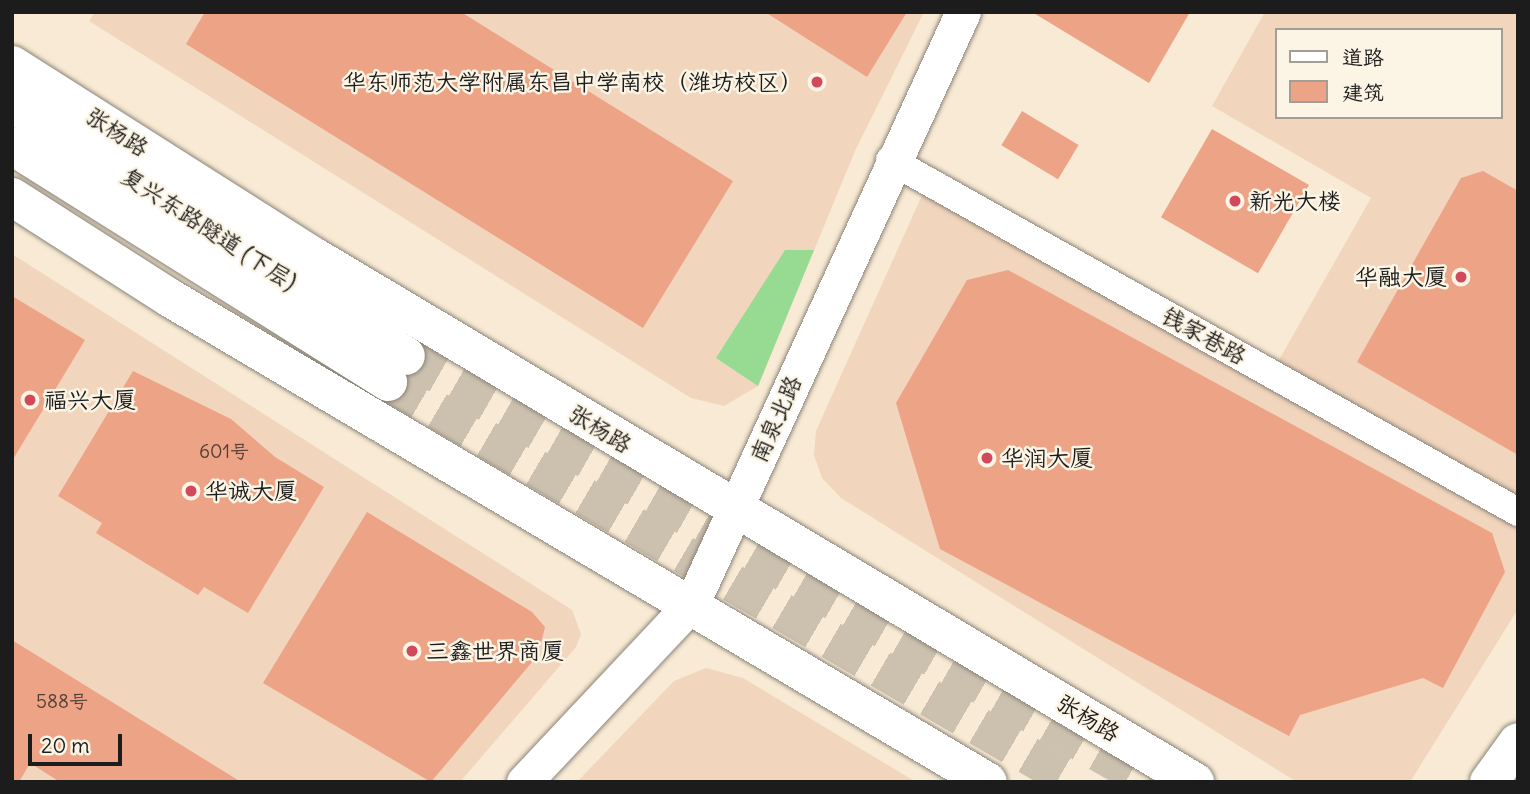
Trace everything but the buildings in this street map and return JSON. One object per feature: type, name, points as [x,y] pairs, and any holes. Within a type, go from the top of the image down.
[{"type":"main road","name":"张杨路","points":[[12,65],[734,512],[1195,782]]},
{"type":"main road","name":"复兴东路隧道 (下层)","points":[[12,103],[397,369],[12,146]]},
{"type":"main road","points":[[12,197],[170,298],[692,603],[988,782]]},
{"type":"main road","points":[[1489,782],[1518,742]]},
{"type":"street","name":"南泉北路","points":[[524,782],[692,603],[890,160],[963,12]]},
{"type":"street","name":"钱家巷路","points":[[890,160],[1518,512]]},
{"type":"shaded area","points":[[95,12],[924,12],[855,151],[758,386],[724,406],[691,398],[89,21]]},
{"type":"shaded area","points":[[1265,12],[1518,12],[1518,609],[1410,782],[1297,782],[841,498],[822,478],[814,455],[816,431],[928,182],[1271,374],[1371,198],[1212,106]]},
{"type":"shaded area","points":[[12,254],[572,610],[581,634],[576,647],[460,782],[12,782]]},
{"type":"shaded area","points":[[706,668],[743,678],[916,782],[577,782],[674,681]]},
{"type":"green space","points":[[785,250],[814,250],[758,386],[716,358]]},
{"type":"tunnel","points":[[406,356],[1150,782]]},
{"type":"tunnel","points":[[388,382],[1074,782]]},
{"type":"place","name":"华东师范大学附属东昌中学南校（潍坊校区）","points":[[817,82]]},
{"type":"place","name":"新光大楼","points":[[1235,201]]},
{"type":"place","name":"华融大厦","points":[[1461,277]]},
{"type":"place","name":"福兴大厦","points":[[30,400]]},
{"type":"place","name":"华润大厦","points":[[987,458]]},
{"type":"place","name":"华诚大厦","points":[[191,491]]},
{"type":"place","name":"三鑫世界商厦","points":[[412,651]]}]
